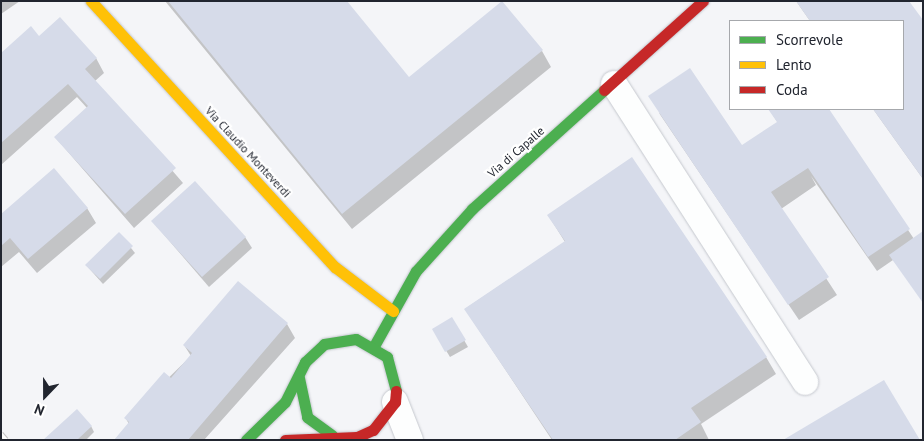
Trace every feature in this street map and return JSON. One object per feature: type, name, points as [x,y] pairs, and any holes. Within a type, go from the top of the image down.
[{"type":"street","name":"Via Claudio Monteverdi","points":[[91,1],[336,267],[393,311]]},
{"type":"street","name":"Via di Capalle","points":[[374,346],[416,271],[472,209],[614,84],[703,1]]},
{"type":"street","points":[[614,84],[804,382]]},
{"type":"street","points":[[246,440],[266,425],[299,378],[310,354],[324,344],[356,338],[374,346],[395,372],[395,402],[410,440]]},
{"type":"street","points":[[299,378],[307,417],[332,435]]},
{"type":"street","points":[[285,440],[332,435],[359,438],[386,419],[395,402]]},
{"type":"building","points":[[168,1],[347,1],[409,77],[502,1],[543,50],[342,214]]},
{"type":"building","points":[[796,1],[909,1],[923,20],[923,179],[874,110],[904,110],[904,20],[809,20]]},
{"type":"building","points":[[60,17],[97,58],[85,69],[176,168],[125,214],[54,137],[88,106],[68,84],[1,143],[1,53],[31,26],[39,36]]},
{"type":"building","points":[[690,68],[742,145],[777,122],[769,110],[830,110],[910,229],[868,257],[808,168],[771,192],[829,277],[788,305],[648,96]]},
{"type":"building","points":[[632,157],[767,357],[691,408],[701,422],[675,440],[553,440],[464,309],[565,241],[547,215]]},
{"type":"building","points":[[54,168],[88,208],[28,259],[10,238],[1,246],[1,214]]},
{"type":"building","points":[[195,181],[246,237],[202,277],[151,221]]},
{"type":"building","points":[[923,231],[923,303],[889,255]]},
{"type":"building","points":[[119,232],[133,246],[100,279],[85,265]]},
{"type":"building","points":[[238,281],[288,323],[188,440],[114,440],[129,422],[124,418],[164,372],[171,378],[192,353],[183,345]]},
{"type":"building","points":[[452,317],[466,340],[445,352],[432,329]]},
{"type":"building","points":[[884,380],[920,440],[783,440]]},
{"type":"building","points":[[77,409],[92,426],[77,440],[43,440]]},
{"type":"railway","points":[[1,434],[6,440]]},
{"type":"traffic: fast","points":[[374,346],[416,271],[472,209],[604,90]]},
{"type":"traffic: fast","points":[[246,440],[285,402],[305,362],[324,344],[356,339],[387,357],[396,391]]},
{"type":"traffic: fast","points":[[299,378],[307,417],[332,435]]},
{"type":"traffic: slow","points":[[91,1],[335,267],[393,311]]},
{"type":"traffic: jam","points":[[604,90],[703,1]]},
{"type":"traffic: jam","points":[[285,440],[357,437],[373,430],[395,402],[396,391]]}]
